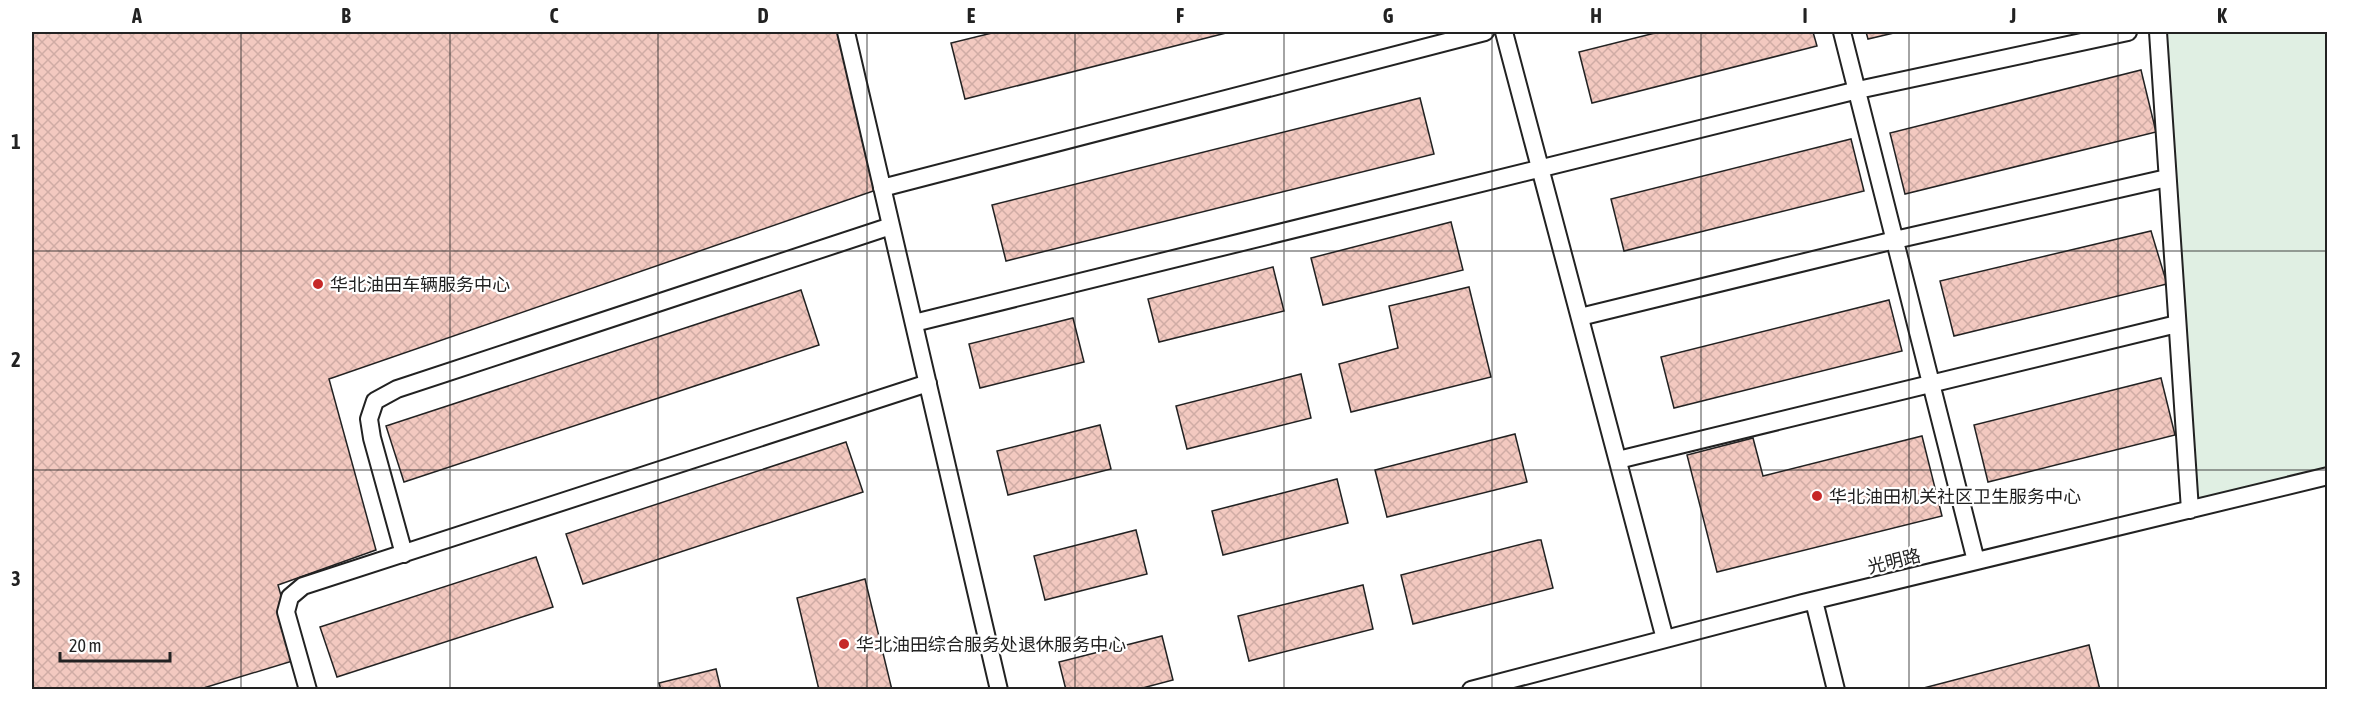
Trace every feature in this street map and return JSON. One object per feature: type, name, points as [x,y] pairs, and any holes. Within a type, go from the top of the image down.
[{"type":"lane","points":[[846,32],[999,690]]},
{"type":"lane","points":[[882,188],[1485,32]]},
{"type":"lane","points":[[1504,32],[1665,639]]},
{"type":"lane","points":[[1842,32],[1976,561]]},
{"type":"lane","points":[[914,322],[1858,90],[2128,32]]},
{"type":"lane","points":[[2158,32],[2190,510]]},
{"type":"lane","points":[[1580,317],[1895,240],[2167,178]]},
{"type":"lane","points":[[404,554],[372,438],[369,419],[375,401],[397,388],[891,226]]},
{"type":"lane","points":[[1618,460],[2177,324]]},
{"type":"lane","points":[[308,690],[286,612],[290,597],[303,586],[928,383]]},
{"type":"lane","name":"光明路","points":[[1471,690],[1814,601],[2328,476]]},
{"type":"lane","points":[[1814,601],[1836,690]]},
{"type":"green space","points":[[2158,32],[2327,32],[2327,476],[2190,510]]},
{"type":"building","name":"华北油田车辆服务中心","points":[[32,32],[846,32],[882,188],[329,379],[376,550],[278,585],[299,659],[197,690],[32,690]]},
{"type":"building","points":[[996,32],[1230,32],[965,99],[951,43]]},
{"type":"building","points":[[1659,32],[1813,32],[1817,46],[1592,103],[1579,52]]},
{"type":"building","points":[[1866,32],[1898,32],[1868,39]]},
{"type":"building","points":[[2141,70],[2156,132],[1905,194],[1890,133]]},
{"type":"building","points":[[1420,98],[1434,154],[1006,261],[992,205]]},
{"type":"building","points":[[1851,139],[1864,191],[1624,251],[1611,199]]},
{"type":"building","points":[[1451,222],[1463,270],[1323,305],[1311,258]]},
{"type":"building","points":[[2151,231],[2167,284],[1954,336],[1940,281]]},
{"type":"building","points":[[1273,267],[1284,311],[1159,342],[1148,299]]},
{"type":"building","points":[[1469,287],[1491,377],[1351,412],[1339,364],[1398,348],[1389,306]]},
{"type":"building","points":[[801,290],[819,345],[404,482],[386,426]]},
{"type":"building","points":[[1889,300],[1902,351],[1674,408],[1661,357]]},
{"type":"building","points":[[1073,318],[1084,362],[980,388],[969,344]]},
{"type":"building","points":[[1301,374],[1311,418],[1187,449],[1176,406]]},
{"type":"building","points":[[2161,378],[2175,435],[1988,482],[1974,425]]},
{"type":"building","points":[[1100,425],[1111,469],[1008,495],[997,451]]},
{"type":"building","points":[[1515,434],[1527,482],[1387,517],[1375,470]]},
{"type":"building","name":"华北油田机关社区卫生服务中心","points":[[1922,436],[1942,516],[1717,572],[1687,455],[1753,438],[1763,476]]},
{"type":"building","points":[[846,442],[863,492],[583,584],[566,534]]},
{"type":"building","points":[[1337,479],[1348,523],[1223,555],[1212,511]]},
{"type":"building","points":[[1136,530],[1147,574],[1045,600],[1034,556]]},
{"type":"building","points":[[1541,540],[1553,588],[1413,624],[1401,575]]},
{"type":"building","points":[[536,557],[553,607],[337,677],[320,627]]},
{"type":"building","name":"华北油田综合服务处退休服务中心","points":[[865,579],[892,690],[819,690],[797,598]]},
{"type":"building","points":[[1363,585],[1373,629],[1249,661],[1238,616]]},
{"type":"building","points":[[1162,636],[1173,680],[1135,690],[1066,690],[1059,662]]},
{"type":"building","points":[[2089,645],[2100,690],[1916,690]]},
{"type":"building","points":[[716,669],[721,690],[661,690],[659,683]]},
{"type":"place","name":"华北油田车辆服务中心","points":[[318,284]]},
{"type":"place","name":"华北油田机关社区卫生服务中心","points":[[1817,496]]},
{"type":"place","name":"华北油田综合服务处退休服务中心","points":[[844,644]]}]
